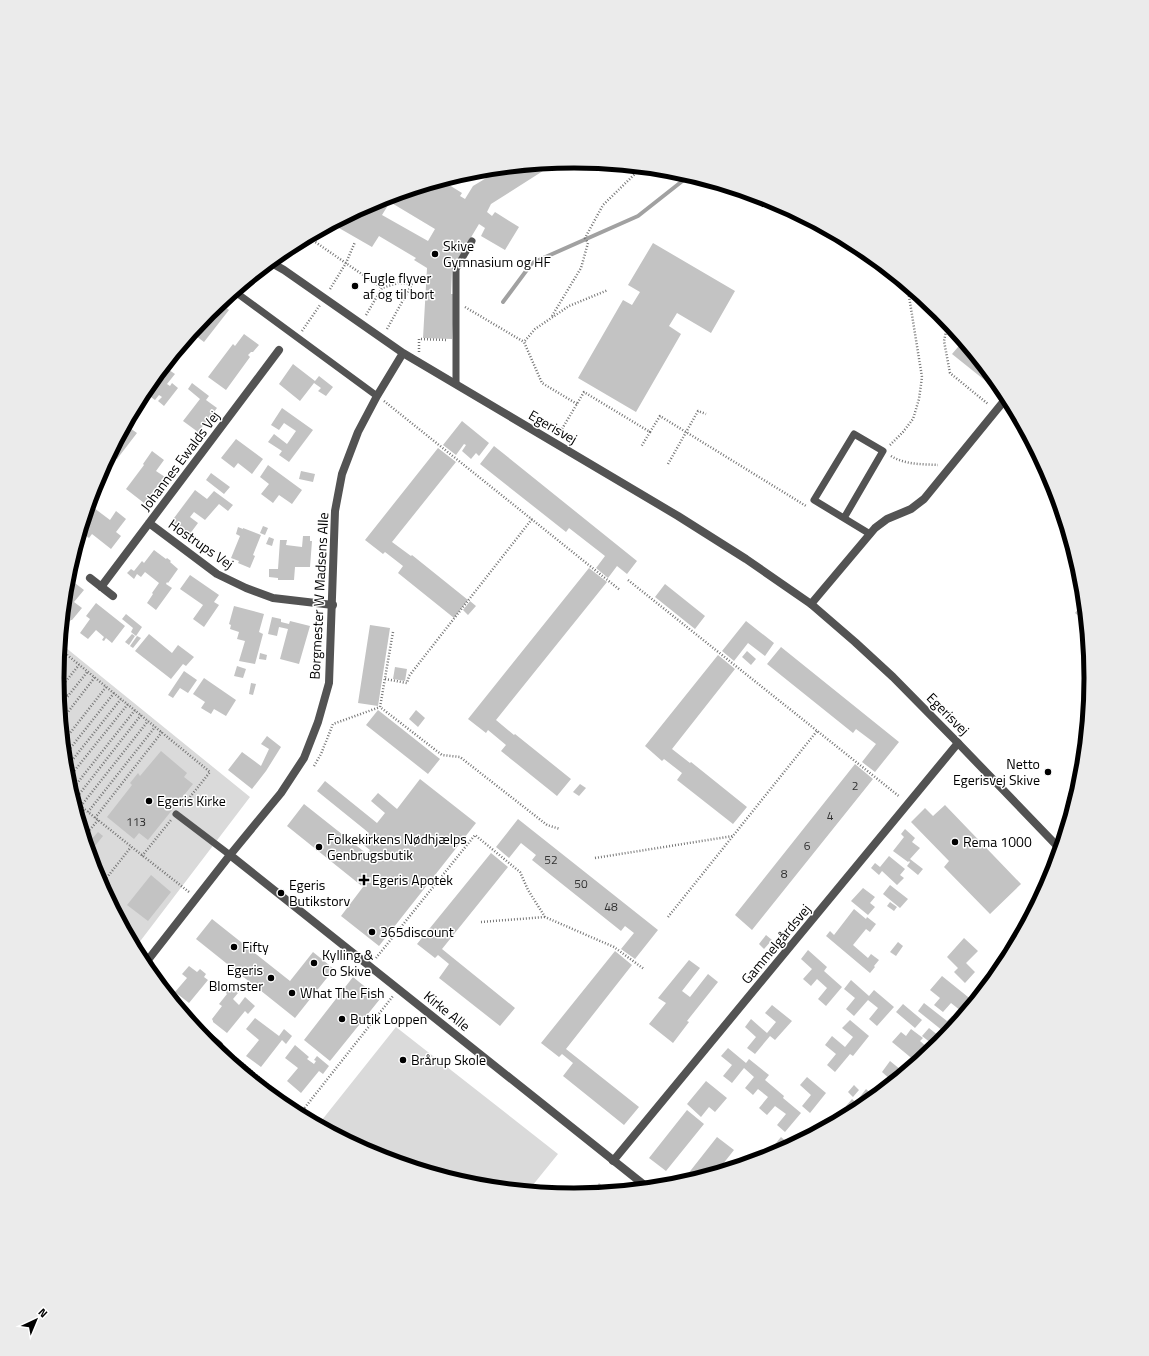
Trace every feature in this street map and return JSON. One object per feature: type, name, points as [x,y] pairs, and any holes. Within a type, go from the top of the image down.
[{"type":"street","name":"Egerisvej","points":[[277,264],[403,354],[678,516],[746,559],[811,604],[893,677],[1057,845]]},
{"type":"street","name":"Egerisvej","points":[[275,265],[284,270]]},
{"type":"street","name":"Johannes Ewalds Vej","points":[[101,587],[279,350]]},
{"type":"street","name":"Borgmester W Madsens Alle","points":[[148,959],[230,855],[281,793],[304,758],[318,722],[329,683],[336,511],[342,474],[358,432],[403,354]]},
{"type":"street","points":[[811,604],[875,528],[887,519],[911,509],[924,500],[1004,401]]},
{"type":"street","name":"Hostrups Vej","points":[[149,523],[217,574],[246,588],[273,598],[333,605]]},
{"type":"street","points":[[90,578],[113,596]]},
{"type":"street","name":"Gammelgårdsvej","points":[[613,1161],[958,743]]},
{"type":"street","name":"Kirke Alle","points":[[230,855],[643,1184]]},
{"type":"lane","points":[[456,384],[456,269],[472,241]]},
{"type":"lane","points":[[238,294],[378,396]]},
{"type":"lane","points":[[844,518],[883,451],[854,434],[814,500],[870,534]]},
{"type":"lane","points":[[176,814],[230,855]]},
{"type":"path","points":[[551,318],[581,268],[588,243],[585,238],[603,205],[637,172]]},
{"type":"path","points":[[313,240],[382,288]]},
{"type":"path","points":[[361,324],[382,288],[398,283],[412,284],[426,278]]},
{"type":"path","points":[[381,338],[412,284]]},
{"type":"path","points":[[524,342],[535,329],[569,306],[608,290]]},
{"type":"path","points":[[908,292],[922,377],[919,399],[913,419],[903,432],[883,451],[904,462],[950,468]]},
{"type":"path","points":[[456,302],[524,342],[542,383],[577,404]]},
{"type":"path","points":[[947,329],[944,341],[950,373],[996,410]]},
{"type":"path","points":[[418,362],[419,339],[456,340]]},
{"type":"path","points":[[554,442],[584,392],[650,432]]},
{"type":"path","points":[[378,396],[620,590]]},
{"type":"path","points":[[668,464],[698,411],[706,414]]},
{"type":"path","points":[[640,448],[660,416],[811,509]]},
{"type":"path","points":[[385,679],[407,683],[409,676],[532,520]]},
{"type":"path","points":[[628,580],[908,804]]},
{"type":"path","points":[[380,707],[392,632]]},
{"type":"path","points":[[66,654],[210,772],[142,856]]},
{"type":"path","points":[[64,684],[79,665]]},
{"type":"path","points":[[65,700],[88,671]]},
{"type":"path","points":[[65,715],[95,677]]},
{"type":"path","points":[[67,737],[106,687]]},
{"type":"path","points":[[69,750],[114,693]]},
{"type":"path","points":[[64,694],[68,696]]},
{"type":"path","points":[[71,762],[121,699]]},
{"type":"path","points":[[73,773],[128,704]]},
{"type":"path","points":[[314,766],[321,754],[333,724],[380,707]]},
{"type":"path","points":[[380,707],[442,755],[460,756],[546,825],[560,830]]},
{"type":"path","points":[[75,784],[135,710]]},
{"type":"path","points":[[78,795],[141,715]]},
{"type":"path","points":[[148,721],[81,806],[142,856],[197,898]]},
{"type":"path","points":[[88,812],[155,726]]},
{"type":"path","points":[[668,917],[817,731]]},
{"type":"path","points":[[88,832],[162,732]]},
{"type":"path","points":[[369,966],[475,835],[520,872],[528,890],[546,917]]},
{"type":"path","points":[[595,858],[733,836]]},
{"type":"path","points":[[106,879],[131,847]]},
{"type":"path","points":[[481,922],[546,917],[614,947],[644,969]]},
{"type":"path","points":[[303,1110],[399,989]]},
{"type":"path","points":[[229,1054],[266,1084]]},
{"type":"shaded area","points":[[65,647],[250,797],[138,943],[117,904],[103,873],[81,810],[68,745],[65,711]]},
{"type":"shaded area","name":"Brårup Skole","points":[[396,1027],[558,1154],[532,1186],[508,1184],[475,1179],[410,1161],[379,1150],[321,1121]]},
{"type":"building","name":"Skive Gymnasium og HF","points":[[546,169],[491,204],[487,212],[492,216],[495,212],[519,227],[505,250],[481,236],[485,228],[479,224],[452,270],[451,294],[455,294],[452,339],[423,338],[427,268],[414,260],[416,258],[379,236],[372,247],[337,227],[390,202],[382,215],[428,241],[435,229],[390,202],[447,184],[462,193],[460,196],[465,199],[473,186],[492,174]]},
{"type":"building","points":[[653,243],[735,291],[711,333],[677,313],[669,326],[681,334],[636,412],[578,378],[623,300],[632,305],[640,292],[628,285]]},
{"type":"building","points":[[225,307],[229,310],[204,342],[196,336]]},
{"type":"building","points":[[244,334],[259,345],[248,355],[250,357],[226,390],[208,377],[233,344],[235,346]]},
{"type":"building","points":[[961,344],[980,367],[995,389],[952,354]]},
{"type":"building","points":[[174,361],[175,362],[169,370],[175,374],[167,384],[170,386],[172,383],[178,388],[164,406],[158,401],[162,397],[159,395],[155,400],[149,396]]},
{"type":"building","points":[[293,364],[315,381],[319,376],[333,387],[326,396],[318,391],[321,388],[314,383],[300,401],[279,384]]},
{"type":"building","points":[[192,383],[209,396],[206,400],[217,408],[198,432],[183,421],[200,399],[188,389]]},
{"type":"building","points":[[282,408],[313,430],[289,462],[279,455],[282,451],[268,442],[274,434],[287,444],[296,431],[284,423],[279,430],[271,425]]},
{"type":"building","points":[[462,421],[489,443],[479,456],[476,453],[471,459],[462,451],[466,445],[464,444],[456,455],[443,445]]},
{"type":"building","points":[[130,428],[137,433],[117,459],[115,457]]},
{"type":"building","points":[[236,439],[263,459],[252,474],[238,463],[234,468],[221,458]]},
{"type":"building","points":[[494,446],[637,561],[627,574],[617,566],[608,578],[596,568],[605,556],[569,528],[566,532],[480,464]]},
{"type":"building","points":[[438,448],[456,462],[392,542],[411,556],[412,555],[468,600],[454,618],[398,573],[403,566],[385,552],[383,554],[365,540]]},
{"type":"building","points":[[152,451],[164,460],[156,471],[165,477],[144,503],[126,489],[144,465],[143,464]]},
{"type":"building","points":[[268,465],[302,490],[292,504],[279,495],[273,503],[261,494],[269,484],[260,477]]},
{"type":"building","points":[[301,471],[315,474],[313,482],[299,479]]},
{"type":"building","points":[[211,473],[230,487],[224,494],[206,480]]},
{"type":"building","points":[[195,490],[207,499],[214,491],[233,505],[228,511],[219,504],[205,520],[194,512],[190,517],[198,523],[189,535],[171,522]]},
{"type":"building","points":[[94,508],[110,520],[116,511],[126,519],[116,532],[121,536],[111,549],[92,534],[89,538],[85,535]]},
{"type":"building","points":[[263,526],[268,528],[265,535],[260,533]]},
{"type":"building","points":[[238,527],[261,535],[253,555],[255,556],[250,568],[231,558],[240,536],[236,534]]},
{"type":"building","points":[[303,536],[310,536],[310,541],[312,541],[310,567],[295,567],[294,580],[278,580],[278,578],[269,577],[269,569],[278,569],[280,540],[287,540],[286,545],[302,547]]},
{"type":"building","points":[[269,537],[274,539],[272,546],[266,544]]},
{"type":"building","points":[[154,550],[171,561],[170,562],[178,569],[166,584],[172,588],[156,610],[147,603],[159,583],[145,572],[141,577],[137,574],[134,579],[127,573],[131,569],[134,571],[142,561],[144,563]]},
{"type":"building","points":[[589,568],[607,582],[496,720],[571,779],[557,796],[501,751],[506,745],[488,730],[486,733],[468,719]]},
{"type":"building","points":[[190,575],[219,595],[214,602],[219,605],[204,627],[193,619],[203,605],[180,589]]},
{"type":"building","points":[[73,582],[84,590],[74,602],[82,608],[69,622],[67,621],[68,611],[72,604],[71,602],[69,604]]},
{"type":"building","points":[[665,584],[705,616],[695,629],[655,597]]},
{"type":"building","points":[[470,601],[476,606],[468,615],[463,610]]},
{"type":"building","points":[[96,603],[125,626],[112,643],[106,638],[104,641],[102,640],[104,637],[96,630],[88,639],[80,633],[90,619],[86,616]]},
{"type":"building","points":[[234,606],[264,614],[259,632],[263,634],[255,664],[239,661],[245,641],[237,639],[239,632],[230,629],[231,625],[229,624]]},
{"type":"building","points":[[1080,606],[1082,618],[1075,613]]},
{"type":"building","points":[[126,614],[142,627],[136,636],[131,632],[133,628],[122,619]]},
{"type":"building","points":[[272,617],[281,619],[281,622],[289,624],[290,621],[310,626],[299,664],[280,659],[288,629],[279,627],[277,636],[268,634]]},
{"type":"building","points":[[746,621],[774,643],[765,656],[748,643],[734,661],[722,651]]},
{"type":"building","points":[[370,625],[390,628],[378,706],[358,703]]},
{"type":"building","points":[[132,634],[135,636],[129,645],[125,642]]},
{"type":"building","points":[[149,634],[172,653],[178,645],[194,657],[186,666],[183,664],[171,679],[135,651]]},
{"type":"building","points":[[137,636],[141,638],[133,648],[130,646]]},
{"type":"building","points":[[781,647],[899,742],[875,772],[862,762],[876,744],[856,729],[853,733],[767,664]]},
{"type":"building","points":[[747,651],[756,659],[751,665],[742,657]]},
{"type":"building","points":[[260,653],[267,655],[266,660],[259,659]]},
{"type":"building","points":[[718,655],[735,669],[672,749],[690,763],[691,762],[747,807],[733,824],[677,780],[682,773],[664,759],[662,761],[645,746]]},
{"type":"building","points":[[237,666],[246,669],[243,678],[234,676]]},
{"type":"building","points":[[395,667],[407,669],[405,681],[393,679]]},
{"type":"building","points":[[184,671],[197,680],[188,693],[180,688],[173,698],[168,695]]},
{"type":"building","points":[[204,678],[236,700],[226,716],[214,709],[211,714],[201,708],[205,702],[193,694]]},
{"type":"building","points":[[251,683],[256,684],[253,695],[249,694]]},
{"type":"building","points":[[378,710],[440,759],[428,774],[366,725]]},
{"type":"building","points":[[416,710],[425,718],[418,727],[409,719]]},
{"type":"building","points":[[267,736],[281,747],[266,771],[252,789],[228,770],[242,752],[261,766],[269,749],[261,744]]},
{"type":"building","name":"Egeris Kirke","points":[[161,751],[187,773],[184,777],[193,784],[148,840],[139,833],[134,839],[107,817],[132,785],[130,783],[138,773],[140,776]]},
{"type":"building","points":[[855,764],[873,779],[752,930],[735,915]]},
{"type":"building","points":[[420,779],[476,823],[379,946],[341,916],[363,887],[287,826],[304,804],[367,854],[370,850],[361,843],[369,833],[317,791],[325,781],[377,823],[385,813],[371,801],[378,793],[397,809]]},
{"type":"building","points":[[580,784],[586,788],[579,796],[573,792]]},
{"type":"building","name":"Rema 1000","points":[[945,805],[1021,884],[990,914],[944,867],[949,861],[911,822],[925,808],[933,816]]},
{"type":"building","points":[[518,819],[658,930],[635,959],[621,949],[634,933],[625,926],[621,931],[532,860],[536,855],[521,843],[509,858],[496,847]]},
{"type":"building","points":[[905,829],[915,838],[912,842],[920,848],[910,859],[923,869],[918,875],[907,866],[910,862],[909,861],[908,862],[893,851],[904,837],[901,834]]},
{"type":"building","points":[[98,832],[103,836],[95,846],[92,844],[90,840]]},
{"type":"building","points":[[491,853],[508,867],[442,949],[515,1008],[500,1026],[439,978],[449,964],[438,955],[435,958],[417,944]]},
{"type":"building","points":[[889,856],[905,869],[900,875],[904,878],[897,885],[882,871],[879,875],[871,868],[875,863],[880,867]]},
{"type":"building","points":[[151,875],[171,892],[148,921],[127,905]]},
{"type":"building","points":[[890,885],[908,899],[900,908],[883,894]]},
{"type":"building","points":[[863,888],[875,897],[870,903],[875,907],[868,915],[851,901]]},
{"type":"building","points":[[890,902],[897,907],[894,911],[887,906]]},
{"type":"building","points":[[854,909],[866,919],[867,917],[876,924],[870,932],[866,929],[853,945],[868,958],[871,954],[879,960],[870,973],[826,936],[830,931],[834,935]]},
{"type":"building","points":[[212,919],[290,981],[313,952],[334,969],[295,1018],[196,939]]},
{"type":"building","points":[[766,935],[772,940],[764,949],[759,944]]},
{"type":"building","points":[[964,938],[978,951],[966,963],[975,972],[965,983],[954,972],[958,968],[947,957]]},
{"type":"building","points":[[898,942],[903,946],[896,956],[890,952]]},
{"type":"building","points":[[808,950],[827,967],[824,971],[842,987],[826,1006],[818,999],[827,988],[817,979],[811,986],[803,979],[812,969],[801,959]]},
{"type":"building","points":[[615,951],[632,965],[566,1049],[639,1107],[624,1125],[563,1076],[573,1063],[562,1054],[559,1057],[541,1043]]},
{"type":"building","points":[[689,960],[700,968],[682,991],[690,997],[708,974],[718,982],[687,1021],[689,1022],[673,1043],[649,1024],[666,1003],[658,998]]},
{"type":"building","points":[[189,966],[197,972],[200,969],[206,974],[204,977],[208,980],[189,1003],[175,992],[187,978],[182,974]]},
{"type":"building","points":[[942,976],[971,999],[958,1015],[961,1011],[951,1003],[943,1012],[934,1005],[940,998],[930,990]]},
{"type":"building","name":"Butik Loppen","points":[[353,977],[380,999],[330,1061],[304,1040]]},
{"type":"building","points":[[851,980],[869,996],[874,990],[894,1007],[877,1026],[869,1019],[878,1008],[868,1000],[854,1016],[846,1009],[855,998],[844,989]]},
{"type":"building","points":[[230,987],[238,993],[233,999],[239,1005],[245,997],[255,1006],[248,1014],[245,1011],[227,1033],[213,1022],[212,1019],[222,1006],[219,1004],[227,994],[226,993]]},
{"type":"building","points":[[924,1003],[947,1021],[952,1016],[955,1018],[943,1031],[918,1011]]},
{"type":"building","points":[[903,1004],[922,1020],[915,1028],[896,1012]]},
{"type":"building","points":[[772,1005],[792,1021],[775,1040],[770,1036],[755,1054],[747,1048],[756,1037],[745,1027],[751,1019],[767,1033],[776,1022],[765,1013]]},
{"type":"building","points":[[255,1018],[279,1036],[284,1029],[292,1036],[286,1044],[282,1040],[261,1067],[246,1056],[259,1040],[246,1029]]},
{"type":"building","points":[[850,1020],[869,1036],[853,1056],[850,1054],[835,1072],[827,1065],[836,1054],[825,1045],[832,1036],[845,1047],[853,1037],[842,1028]]},
{"type":"building","points":[[929,1028],[938,1035],[931,1043],[922,1036]]},
{"type":"building","points":[[911,1029],[923,1038],[920,1041],[927,1047],[913,1060],[892,1042],[901,1032],[906,1036]]},
{"type":"building","points":[[295,1045],[309,1057],[307,1059],[314,1064],[316,1061],[314,1060],[317,1056],[329,1066],[323,1074],[319,1071],[301,1093],[287,1081],[298,1068],[285,1058]]},
{"type":"building","points":[[728,1048],[746,1063],[749,1059],[769,1075],[765,1080],[801,1113],[785,1132],[777,1125],[786,1114],[775,1106],[767,1115],[759,1108],[768,1097],[758,1089],[753,1095],[745,1088],[754,1077],[744,1068],[732,1083],[723,1076],[732,1065],[721,1056]]},
{"type":"building","points":[[890,1061],[901,1070],[890,1079],[882,1072]]},
{"type":"building","points":[[807,1077],[826,1093],[810,1113],[802,1106],[811,1095],[800,1085]]},
{"type":"building","points":[[706,1081],[727,1098],[715,1112],[709,1107],[701,1117],[687,1104]]},
{"type":"building","points":[[854,1085],[859,1090],[853,1097],[848,1092]]},
{"type":"building","points":[[866,1089],[871,1093],[861,1100],[859,1098]]},
{"type":"building","points":[[852,1099],[856,1103],[849,1108],[846,1106]]},
{"type":"building","points":[[687,1110],[704,1124],[666,1171],[649,1158]]},
{"type":"building","points":[[717,1137],[734,1150],[721,1167],[686,1176]]},
{"type":"building","points":[[781,1137],[787,1142],[773,1149]]},
{"type":"building","points":[[599,1183],[604,1187],[596,1187]]},
{"type":"waterway","points":[[503,302],[532,263],[638,216],[684,179]]},
{"type":"place","name":"Skive Gymnasium og HF","points":[[435,254]]},
{"type":"place","name":"Fugle flyver af og til bort","points":[[355,286]]},
{"type":"place","name":"Netto Egerisvej Skive","points":[[1048,772]]},
{"type":"place","name":"Egeris Kirke","points":[[149,801]]},
{"type":"place","name":"Rema 1000","points":[[955,842]]},
{"type":"place","name":"Folkekirkens Nødhjælps Genbrugsbutik","points":[[319,847]]},
{"type":"place","name":"Egeris Apotek","points":[[364,880]]},
{"type":"place","name":"Egeris Butikstorv","points":[[281,893]]},
{"type":"place","name":"365discount","points":[[372,932]]},
{"type":"place","name":"Fifty","points":[[234,947]]},
{"type":"place","name":"Kylling & Co Skive","points":[[314,963]]},
{"type":"place","name":"Egeris Blomster","points":[[271,978]]},
{"type":"place","name":"What The Fish","points":[[292,993]]},
{"type":"place","name":"Butik Loppen","points":[[342,1019]]},
{"type":"place","name":"Brårup Skole","points":[[403,1060]]}]
